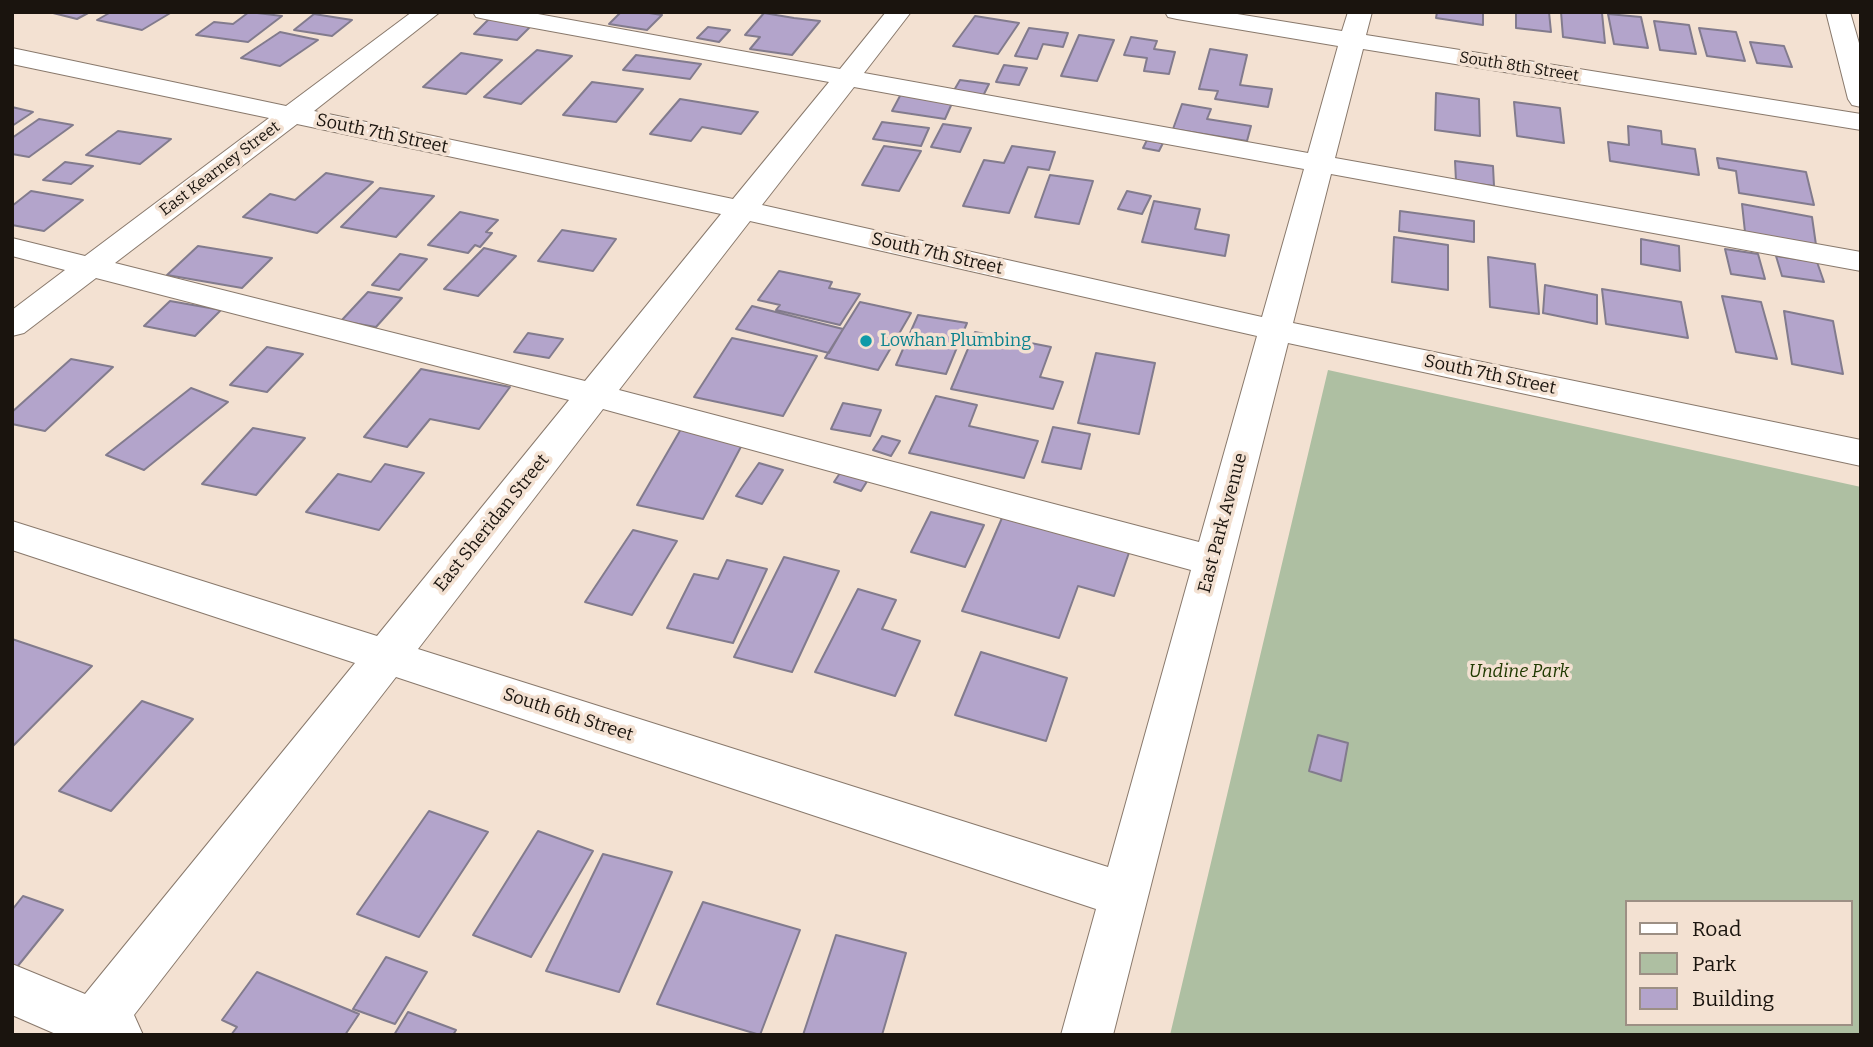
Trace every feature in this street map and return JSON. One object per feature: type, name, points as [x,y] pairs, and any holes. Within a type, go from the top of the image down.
[{"type":"street","name":"East Kearney Street","points":[[12,326],[428,12]]},
{"type":"street","points":[[485,12],[1861,262]]},
{"type":"street","name":"East Sheridan Street","points":[[99,1031],[386,656],[899,12]]},
{"type":"street","name":"South 8th Street","points":[[1177,12],[1356,26],[1861,122]]},
{"type":"street","points":[[1838,12],[1861,99]]},
{"type":"street","name":"East Park Avenue","points":[[1087,1035],[1356,26]]},
{"type":"street","name":"South 7th Street","points":[[12,56],[742,210],[1275,330],[1861,453]]},
{"type":"street","points":[[12,247],[594,395],[1213,561]]},
{"type":"street","name":"South 6th Street","points":[[12,535],[1124,895]]},
{"type":"street","points":[[12,989],[99,1031]]},
{"type":"green space","name":"Undine Park","points":[[1328,370],[1861,487],[1861,1035],[1170,1035]]},
{"type":"building","points":[[49,12],[90,12],[77,19]]},
{"type":"building","points":[[111,12],[172,12],[142,30],[97,20]]},
{"type":"building","points":[[249,12],[282,16],[248,42],[196,35],[214,22],[233,24]]},
{"type":"building","points":[[621,12],[662,15],[647,30],[609,24]]},
{"type":"building","points":[[1437,12],[1483,12],[1483,25],[1436,18]]},
{"type":"building","points":[[1516,12],[1549,12],[1551,32],[1516,28]]},
{"type":"building","points":[[1561,12],[1602,13],[1605,43],[1563,37]]},
{"type":"building","points":[[764,13],[820,21],[792,55],[750,49],[760,37],[745,35]]},
{"type":"building","points":[[314,14],[352,20],[332,36],[294,30]]},
{"type":"building","points":[[1608,14],[1641,17],[1648,48],[1614,44]]},
{"type":"building","points":[[975,16],[1019,23],[998,54],[953,46]]},
{"type":"building","points":[[490,18],[533,24],[517,40],[474,34]]},
{"type":"building","points":[[1654,21],[1689,25],[1696,54],[1660,50]]},
{"type":"building","points":[[708,27],[730,30],[719,42],[697,38]]},
{"type":"building","points":[[1029,28],[1068,33],[1063,47],[1043,44],[1037,59],[1015,56]]},
{"type":"building","points":[[1699,28],[1736,32],[1745,61],[1707,56]]},
{"type":"building","points":[[280,32],[318,40],[280,66],[241,58]]},
{"type":"building","points":[[1079,35],[1114,40],[1097,81],[1061,76]]},
{"type":"building","points":[[1131,37],[1157,41],[1154,49],[1175,52],[1169,74],[1144,71],[1147,58],[1124,55]]},
{"type":"building","points":[[1750,42],[1784,46],[1792,67],[1757,63]]},
{"type":"building","points":[[1210,49],[1247,55],[1240,85],[1272,89],[1268,107],[1215,99],[1218,91],[1199,89]]},
{"type":"building","points":[[537,50],[572,56],[521,104],[484,97]]},
{"type":"building","points":[[461,53],[502,60],[466,94],[423,87]]},
{"type":"building","points":[[636,55],[701,64],[690,79],[623,70]]},
{"type":"building","points":[[1004,65],[1027,68],[1019,85],[996,82]]},
{"type":"building","points":[[960,80],[989,84],[983,96],[953,92]]},
{"type":"building","points":[[592,82],[643,89],[616,122],[563,115]]},
{"type":"building","points":[[1436,93],[1479,99],[1480,136],[1435,130]]},
{"type":"building","points":[[901,94],[953,101],[945,119],[892,111]]},
{"type":"building","points":[[680,99],[758,112],[741,134],[702,127],[691,141],[650,134]]},
{"type":"building","points":[[1514,102],[1560,108],[1564,143],[1517,136]]},
{"type":"building","points":[[1182,104],[1211,109],[1207,119],[1251,126],[1247,141],[1173,129]]},
{"type":"building","points":[[12,107],[33,112],[12,126]]},
{"type":"building","points":[[39,119],[73,125],[29,157],[12,154],[12,138]]},
{"type":"building","points":[[882,122],[929,128],[921,146],[873,139]]},
{"type":"building","points":[[943,124],[971,128],[960,152],[931,147]]},
{"type":"building","points":[[1628,126],[1661,131],[1662,144],[1695,149],[1699,175],[1610,161],[1608,142],[1629,145]]},
{"type":"building","points":[[118,131],[171,139],[140,164],[86,155]]},
{"type":"building","points":[[1147,140],[1163,143],[1159,151],[1143,148]]},
{"type":"building","points":[[884,146],[921,151],[899,191],[862,185]]},
{"type":"building","points":[[1012,146],[1055,152],[1049,170],[1028,167],[1009,213],[963,206],[984,160],[1004,163]]},
{"type":"building","points":[[1717,158],[1806,172],[1814,205],[1739,193],[1736,171],[1719,168]]},
{"type":"building","points":[[1455,161],[1493,166],[1494,186],[1456,181]]},
{"type":"building","points":[[65,162],[93,166],[71,184],[43,180]]},
{"type":"building","points":[[326,173],[373,182],[317,233],[243,217],[270,194],[295,200]]},
{"type":"building","points":[[1050,175],[1093,181],[1079,224],[1035,217]]},
{"type":"building","points":[[380,188],[434,196],[396,237],[341,227]]},
{"type":"building","points":[[31,191],[83,200],[44,231],[12,225],[12,206]]},
{"type":"building","points":[[1127,191],[1151,196],[1142,214],[1118,209]]},
{"type":"building","points":[[1154,201],[1200,209],[1195,229],[1229,235],[1225,256],[1142,242]]},
{"type":"building","points":[[1742,204],[1812,217],[1816,245],[1745,232]]},
{"type":"building","points":[[1400,211],[1474,221],[1474,242],[1399,231]]},
{"type":"building","points":[[460,212],[498,220],[486,232],[492,233],[480,247],[475,245],[468,253],[428,245]]},
{"type":"building","points":[[562,230],[616,239],[593,271],[538,261]]},
{"type":"building","points":[[1394,237],[1448,245],[1448,290],[1392,282]]},
{"type":"building","points":[[1641,239],[1679,246],[1680,271],[1641,264]]},
{"type":"building","points":[[198,246],[272,258],[242,288],[167,275]]},
{"type":"building","points":[[484,248],[516,256],[478,296],[444,289]]},
{"type":"building","points":[[1725,249],[1758,254],[1765,279],[1731,274]]},
{"type":"building","points":[[400,254],[427,259],[399,290],[372,285]]},
{"type":"building","points":[[1776,256],[1817,262],[1824,282],[1782,276]]},
{"type":"building","points":[[1488,257],[1535,264],[1539,314],[1490,307]]},
{"type":"building","points":[[779,271],[832,282],[829,288],[860,294],[840,325],[776,310],[780,305],[758,300]]},
{"type":"building","points":[[1545,285],[1597,295],[1597,324],[1543,313]]},
{"type":"building","points":[[1602,289],[1681,302],[1688,338],[1606,324]]},
{"type":"building","points":[[368,292],[402,298],[376,327],[341,321]]},
{"type":"building","points":[[1722,296],[1761,302],[1777,359],[1736,352]]},
{"type":"building","points":[[170,301],[221,310],[195,336],[144,326]]},
{"type":"building","name":"Lowhan Plumbing","points":[[860,302],[911,313],[878,370],[825,358]]},
{"type":"building","points":[[752,306],[843,329],[829,353],[736,329]]},
{"type":"building","points":[[1784,311],[1833,321],[1843,374],[1792,364]]},
{"type":"building","points":[[918,315],[967,323],[946,374],[896,365]]},
{"type":"building","points":[[975,332],[1051,347],[1040,377],[1063,382],[1053,409],[951,389]]},
{"type":"building","points":[[528,333],[563,339],[549,358],[514,352]]},
{"type":"building","points":[[732,338],[817,356],[783,416],[694,397]]},
{"type":"building","points":[[267,347],[303,354],[267,392],[230,385]]},
{"type":"building","points":[[1096,353],[1155,363],[1139,434],[1078,423]]},
{"type":"building","points":[[71,359],[113,367],[45,431],[12,424],[12,412]]},
{"type":"building","points":[[421,369],[510,387],[479,429],[430,419],[407,447],[364,437]]},
{"type":"building","points":[[191,388],[228,402],[144,470],[106,455]]},
{"type":"building","points":[[936,396],[977,405],[969,426],[1038,441],[1024,478],[909,453]]},
{"type":"building","points":[[843,403],[881,410],[870,436],[831,429]]},
{"type":"building","points":[[1053,427],[1090,434],[1081,469],[1042,462]]},
{"type":"building","points":[[253,428],[305,438],[256,495],[202,484]]},
{"type":"building","points":[[681,429],[744,441],[703,519],[637,505]]},
{"type":"building","points":[[882,436],[900,441],[891,456],[873,450]]},
{"type":"building","points":[[759,463],[783,470],[762,504],[736,496]]},
{"type":"building","points":[[385,464],[424,473],[379,530],[306,512],[338,474],[371,482]]},
{"type":"building","points":[[844,467],[871,475],[861,491],[834,482]]},
{"type":"building","points":[[1005,511],[1132,544],[1114,596],[1078,586],[1059,638],[962,611]]},
{"type":"building","points":[[931,512],[984,525],[965,567],[911,552]]},
{"type":"building","points":[[633,530],[677,541],[632,615],[585,602]]},
{"type":"building","points":[[784,557],[839,571],[792,672],[734,657]]},
{"type":"building","points":[[727,560],[767,569],[733,643],[667,628],[694,574],[718,579]]},
{"type":"building","points":[[858,589],[896,600],[882,629],[920,641],[895,696],[815,672]]},
{"type":"building","points":[[12,639],[92,666],[12,747]]},
{"type":"building","points":[[981,652],[1067,678],[1046,741],[955,715]]},
{"type":"building","points":[[142,701],[193,719],[111,811],[59,791]]},
{"type":"building","points":[[1318,735],[1348,743],[1341,781],[1309,771]]},
{"type":"building","points":[[429,811],[488,832],[419,937],[357,914]]},
{"type":"building","points":[[538,831],[593,851],[531,957],[473,935]]},
{"type":"building","points":[[603,854],[672,872],[619,992],[546,971]]},
{"type":"building","points":[[23,896],[63,910],[17,967],[12,966],[12,910]]},
{"type":"building","points":[[703,902],[800,930],[760,1035],[657,1004]]},
{"type":"building","points":[[836,935],[906,953],[882,1035],[803,1035]]},
{"type":"building","points":[[386,957],[427,972],[395,1024],[353,1009]]},
{"type":"building","points":[[257,972],[359,1014],[345,1035],[231,1035],[237,1027],[222,1020]]},
{"type":"building","points":[[408,1012],[456,1030],[453,1035],[394,1035]]},
{"type":"place","name":"Lowhan Plumbing","points":[[866,341]]}]
